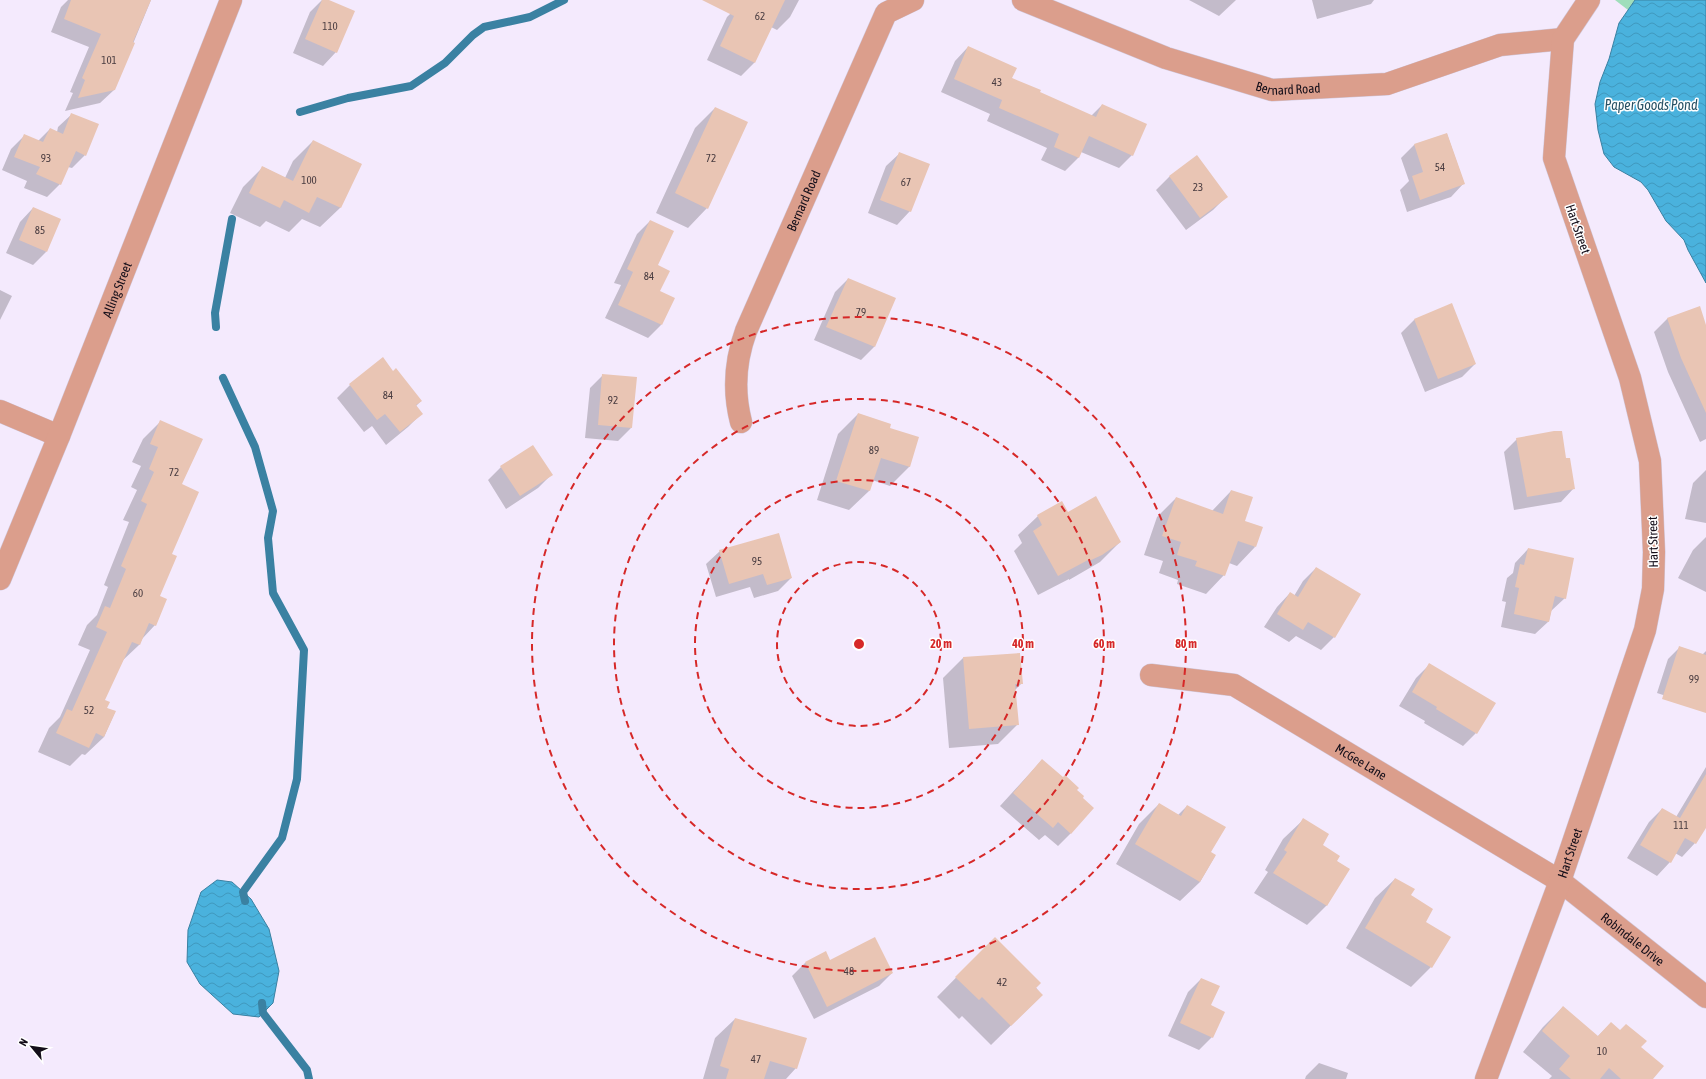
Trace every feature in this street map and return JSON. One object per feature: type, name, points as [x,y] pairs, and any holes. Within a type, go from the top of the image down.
[{"type":"street","name":"Alling Street","points":[[0,579],[59,436],[231,0]]},
{"type":"street","name":"Bernard Road","points":[[741,422],[737,402],[736,379],[738,358],[746,331],[886,13],[913,0]]},
{"type":"street","name":"Bernard Road","points":[[1023,0],[1166,58],[1272,90],[1387,84],[1500,45],[1563,39]]},
{"type":"street","name":"Hart Street","points":[[1486,1079],[1560,881],[1645,630],[1653,589],[1654,552],[1650,461],[1630,378],[1554,158],[1563,39],[1588,0]]},
{"type":"street","points":[[0,411],[59,436]]},
{"type":"street","name":"McGee Lane","points":[[1151,675],[1234,685],[1560,881]]},
{"type":"street","name":"Robindale Drive","points":[[1560,881],[1706,997]]},
{"type":"green space","points":[[1615,0],[1636,0],[1628,10]]},
{"type":"water","name":"Paper Goods Pond","points":[[1635,0],[1706,0],[1706,283],[1684,240],[1666,221],[1648,190],[1641,182],[1614,167],[1604,154],[1598,130],[1595,104],[1600,82],[1609,59],[1619,23]]},
{"type":"water","points":[[217,880],[232,882],[251,899],[269,929],[279,971],[273,1003],[259,1017],[233,1014],[200,984],[187,962],[188,930],[201,892]]},
{"type":"building","points":[[71,0],[151,0],[115,90],[78,98],[85,80],[82,78],[101,34],[64,19]]},
{"type":"building","points":[[322,0],[329,0],[355,11],[337,53],[305,39]]},
{"type":"building","points":[[702,0],[785,0],[755,63],[720,46],[734,16]]},
{"type":"building","points":[[968,46],[1017,68],[1012,78],[1041,90],[1040,92],[1096,117],[1102,104],[1147,124],[1133,156],[1089,136],[1079,158],[1054,147],[1059,134],[999,108],[1002,100],[954,79]]},
{"type":"building","points":[[715,107],[748,122],[708,209],[675,193]]},
{"type":"building","points":[[71,113],[99,124],[86,156],[76,151],[61,185],[36,174],[40,167],[14,157],[24,134],[43,142],[50,128],[63,134]]},
{"type":"building","points":[[1447,133],[1465,184],[1420,200],[1412,176],[1423,172],[1414,144]]},
{"type":"building","points":[[313,140],[362,164],[341,208],[317,197],[309,213],[284,200],[280,208],[249,193],[262,166],[293,181]]},
{"type":"building","points":[[899,152],[930,164],[911,212],[880,200]]},
{"type":"building","points":[[1197,155],[1228,197],[1200,218],[1169,176]]},
{"type":"building","points":[[33,207],[61,219],[47,252],[19,240]]},
{"type":"building","points":[[650,220],[674,231],[658,265],[670,271],[660,291],[675,298],[662,325],[618,305],[633,272],[627,269]]},
{"type":"building","points":[[848,278],[896,298],[875,347],[826,327]]},
{"type":"building","points":[[1452,303],[1476,364],[1438,379],[1414,319]]},
{"type":"building","points":[[1700,306],[1706,325],[1706,413],[1681,358],[1667,318]]},
{"type":"building","points":[[383,357],[393,371],[396,368],[422,401],[416,405],[423,414],[400,432],[385,414],[377,420],[349,384]]},
{"type":"building","points":[[602,374],[637,377],[632,428],[598,425]]},
{"type":"building","points":[[858,413],[891,424],[890,428],[919,437],[910,467],[881,458],[870,491],[836,481]]},
{"type":"building","points":[[160,420],[203,439],[182,484],[199,492],[172,554],[177,556],[160,596],[167,599],[156,626],[149,623],[140,645],[132,642],[105,700],[110,702],[107,708],[116,711],[104,737],[96,733],[89,748],[56,733],[67,709],[72,711],[107,632],[96,627],[105,606],[110,608],[126,569],[121,566],[147,504],[141,501],[154,472],[149,469],[158,447],[150,444]]},
{"type":"building","points":[[1554,431],[1562,431],[1566,458],[1570,458],[1575,489],[1527,497],[1516,438]]},
{"type":"building","points":[[533,445],[553,475],[520,496],[500,466]]},
{"type":"building","points":[[1231,490],[1253,497],[1245,521],[1263,527],[1256,547],[1238,541],[1225,576],[1195,566],[1197,561],[1177,555],[1181,542],[1162,536],[1176,497],[1223,514]]},
{"type":"building","points":[[1096,496],[1121,542],[1102,555],[1089,561],[1088,560],[1058,576],[1033,531],[1042,525],[1037,515],[1062,501],[1068,512]]},
{"type":"building","points":[[779,533],[792,578],[767,585],[763,574],[729,584],[719,550]]},
{"type":"building","points":[[1528,548],[1574,558],[1566,599],[1555,596],[1549,622],[1514,614],[1519,588],[1515,587],[1520,564],[1524,565]]},
{"type":"building","points":[[1316,567],[1361,594],[1335,638],[1308,622],[1303,630],[1277,614],[1290,592],[1298,597]]},
{"type":"building","points":[[1679,646],[1706,655],[1706,713],[1662,699]]},
{"type":"building","points":[[1020,653],[1023,684],[1015,684],[1019,725],[969,729],[963,657]]},
{"type":"building","points":[[1429,663],[1496,703],[1477,734],[1436,709],[1437,707],[1412,692]]},
{"type":"building","points":[[1042,759],[1063,777],[1065,775],[1079,788],[1077,790],[1084,796],[1083,798],[1094,808],[1071,834],[1058,822],[1053,828],[1013,793]]},
{"type":"building","points":[[1706,774],[1706,828],[1696,844],[1685,838],[1671,863],[1640,845],[1662,808],[1680,818]]},
{"type":"building","points":[[1159,803],[1181,816],[1187,805],[1226,827],[1211,852],[1216,855],[1200,882],[1135,844]]},
{"type":"building","points":[[1303,818],[1329,834],[1323,845],[1340,856],[1337,861],[1350,869],[1327,906],[1273,873],[1287,852],[1284,850]]},
{"type":"building","points":[[1395,878],[1415,889],[1411,895],[1433,909],[1426,922],[1451,937],[1432,968],[1365,928]]},
{"type":"building","points":[[875,937],[893,973],[827,1007],[805,962],[826,951],[830,960]]},
{"type":"building","points":[[995,937],[1041,983],[1036,988],[1043,995],[1011,1026],[982,997],[979,1000],[955,977]]},
{"type":"building","points":[[1201,978],[1220,986],[1211,1005],[1225,1012],[1213,1038],[1180,1023]]},
{"type":"building","points":[[1563,1006],[1598,1036],[1611,1022],[1620,1030],[1626,1024],[1647,1041],[1641,1047],[1664,1066],[1653,1079],[1621,1079],[1609,1068],[1600,1079],[1571,1079],[1559,1069],[1570,1056],[1542,1031]]},
{"type":"building","points":[[735,1018],[807,1038],[797,1069],[770,1061],[764,1079],[726,1079],[729,1069],[720,1066]]},
{"type":"waterway","points":[[300,112],[348,98],[411,86],[445,63],[473,35],[484,27],[530,17],[564,0]]},
{"type":"waterway","points":[[216,327],[215,313],[232,219]]},
{"type":"waterway","points":[[223,378],[255,447],[273,511],[268,538],[273,593],[304,650],[297,779],[282,838],[243,892],[245,901]]},
{"type":"waterway","points":[[262,1003],[263,1013],[307,1070],[309,1079]]}]
